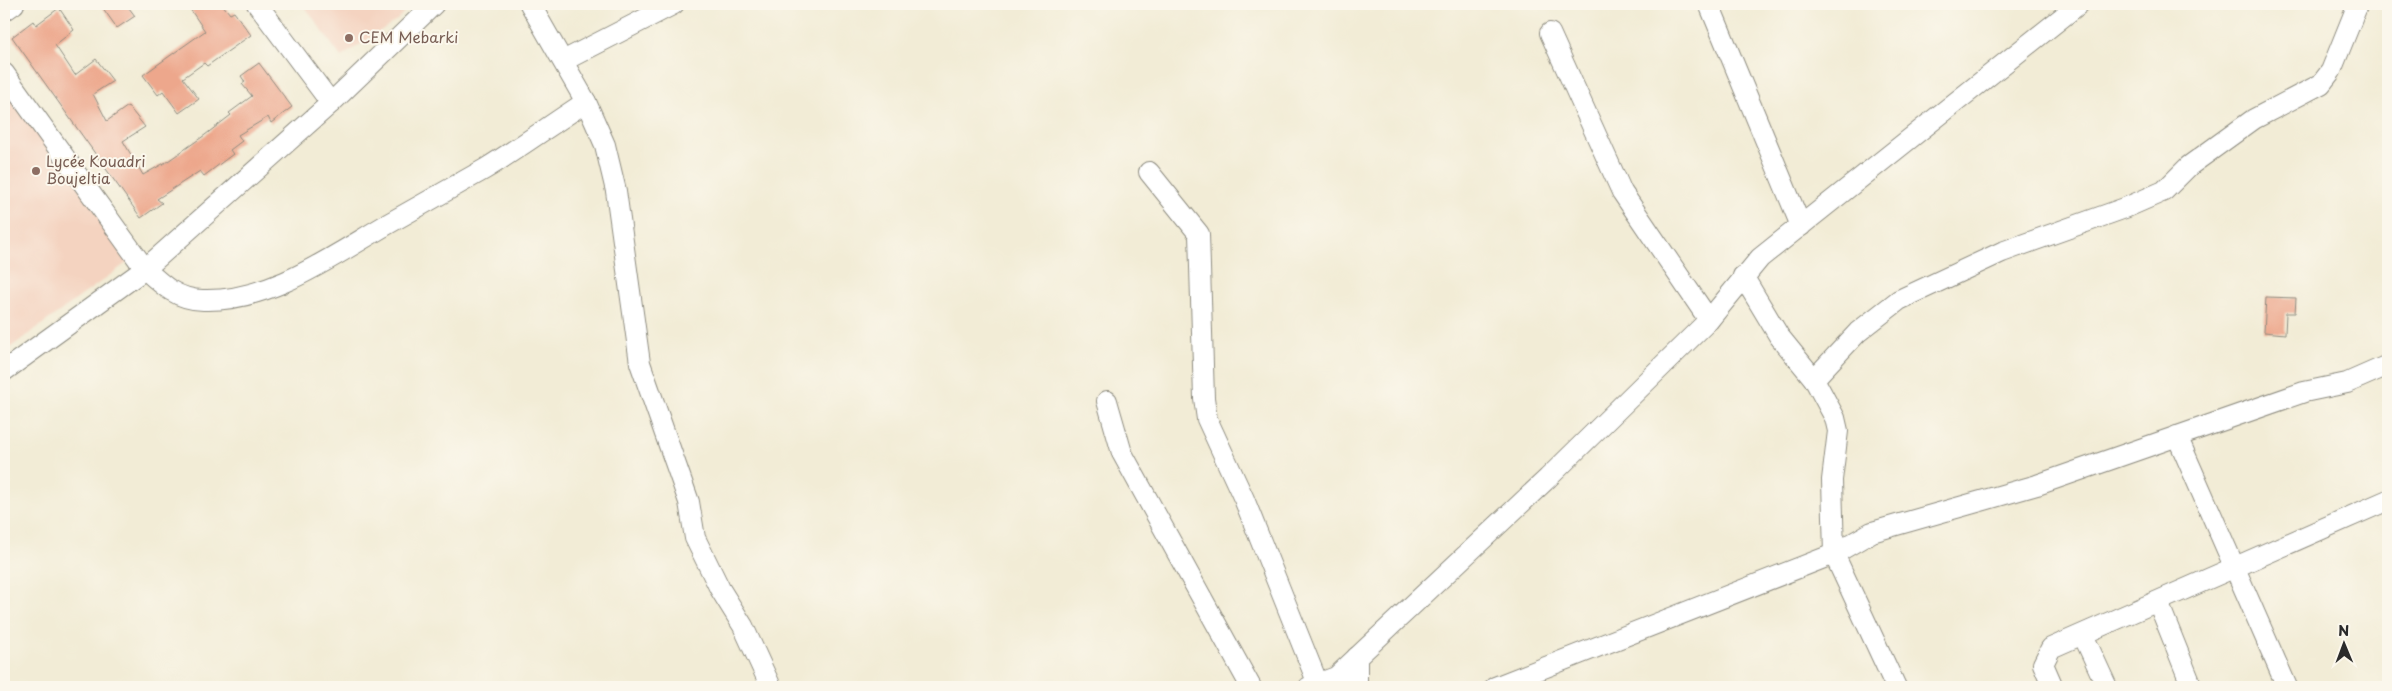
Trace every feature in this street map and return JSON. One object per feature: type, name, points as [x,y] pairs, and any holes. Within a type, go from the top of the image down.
[{"type":"street","points":[[4,11],[14,4]]},
{"type":"street","points":[[257,4],[331,103]]},
{"type":"street","points":[[4,372],[145,268],[331,103],[434,4]]},
{"type":"street","points":[[530,4],[586,102],[605,146],[616,191],[640,362],[688,502],[695,538],[720,589],[743,626],[771,687]]},
{"type":"street","points":[[563,61],[674,4]]},
{"type":"street","points":[[1709,4],[1801,226]]},
{"type":"street","points":[[1321,683],[1357,657],[1548,478],[1709,320],[1760,258],[2078,4]]},
{"type":"street","points":[[1814,379],[1858,332],[1899,300],[2002,252],[2125,208],[2164,191],[2189,166],[2254,119],[2321,84],[2331,71],[2358,4]]},
{"type":"street","points":[[1550,32],[1622,192],[1709,320]]},
{"type":"street","points":[[4,73],[145,268],[164,288],[182,296],[200,300],[225,300],[248,295],[310,270],[485,168],[586,102]]},
{"type":"street","points":[[1149,172],[1199,234],[1204,398],[1207,419],[1244,499],[1321,683]]},
{"type":"street","points":[[1744,276],[1778,336],[1814,379],[1835,418],[1838,431],[1832,480],[1834,554],[1896,687]]},
{"type":"street","points":[[1495,687],[1834,554],[1872,532],[2037,485],[2304,392],[2347,383],[2388,365]]},
{"type":"street","points":[[1107,401],[1122,453],[1251,687]]},
{"type":"street","points":[[2178,436],[2234,569],[2287,687]]},
{"type":"street","points":[[2053,687],[2042,664],[2051,648],[2388,500]]},
{"type":"street","points":[[2158,602],[2192,687]]},
{"type":"street","points":[[2083,634],[2106,687]]},
{"type":"street","points":[[1321,683],[1356,687],[1357,657]]},
{"type":"shaded area","name":"CEM Mebarki","points":[[303,4],[410,4],[398,19],[341,57]]},
{"type":"shaded area","name":"Lycée Kouadri Boujeltia","points":[[4,84],[132,259],[4,352]]},
{"type":"building","points":[[100,4],[126,4],[135,16],[117,28]]},
{"type":"building","points":[[198,4],[222,4],[230,14],[234,12],[251,35],[207,66],[204,63],[183,78],[199,99],[179,113],[163,91],[158,95],[143,75],[205,31],[190,9]]},
{"type":"building","points":[[59,8],[74,30],[55,45],[75,75],[96,59],[113,81],[93,94],[107,121],[128,106],[145,127],[123,141],[143,175],[168,161],[205,135],[231,115],[229,113],[252,96],[242,84],[245,82],[241,76],[259,63],[292,107],[271,123],[268,117],[238,135],[242,141],[230,150],[233,154],[204,176],[200,171],[157,199],[162,203],[141,218],[12,37],[33,21],[36,25]]},
{"type":"building","points":[[2266,297],[2296,298],[2295,313],[2286,313],[2285,334],[2264,332]]},
{"type":"place","name":"CEM Mebarki","points":[[349,38]]},
{"type":"place","name":"Lycée Kouadri Boujeltia","points":[[36,171]]}]
